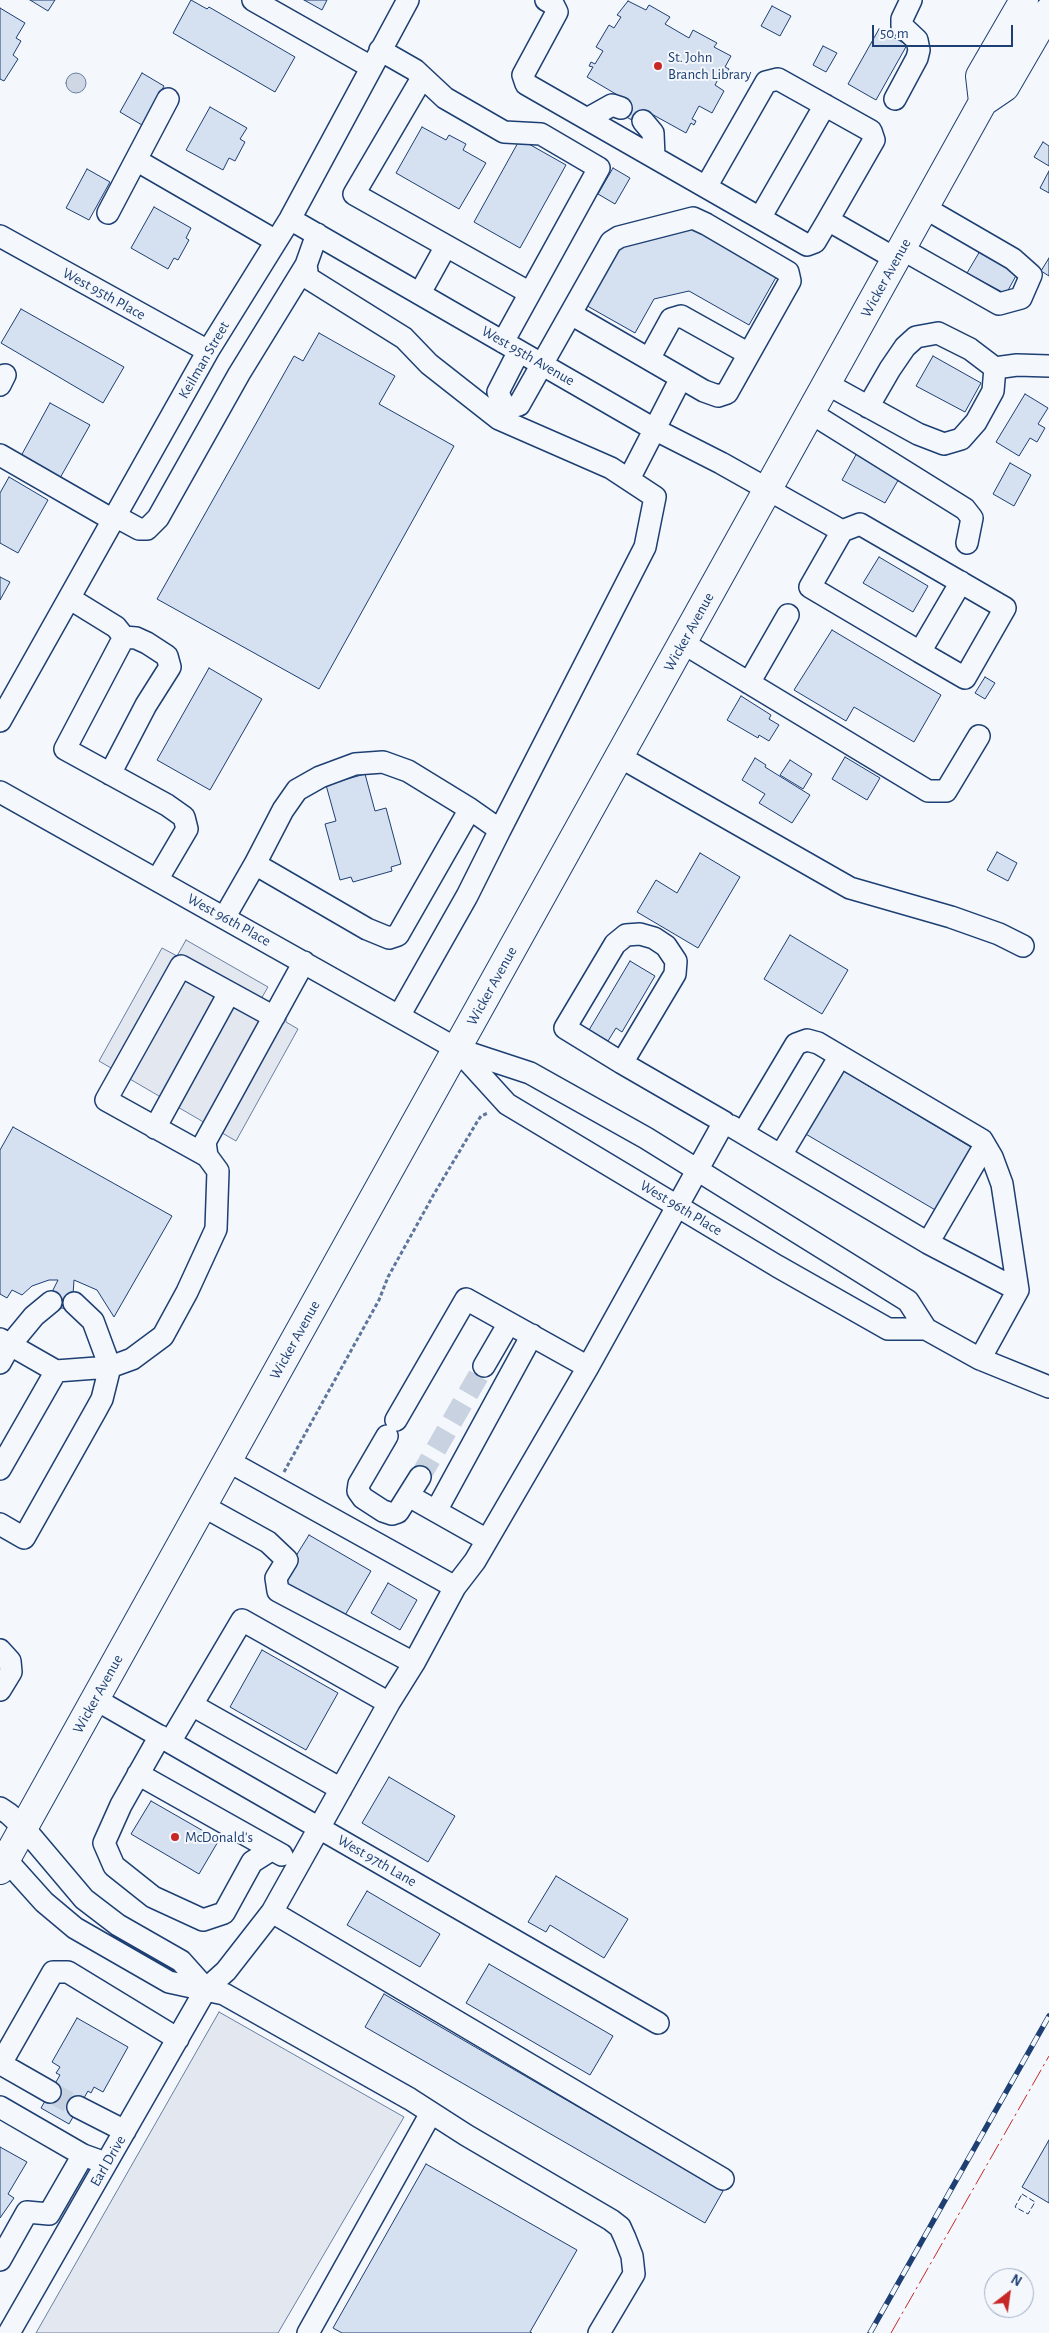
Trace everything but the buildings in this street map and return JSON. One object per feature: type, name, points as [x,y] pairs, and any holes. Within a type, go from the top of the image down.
[{"type":"highway","points":[[983,102],[980,76],[1015,3]]},
{"type":"highway","name":"Wicker Avenue","points":[[2,1861],[24,1828],[96,1699],[983,102],[1005,87],[1047,21]]},
{"type":"street","points":[[253,0],[375,58],[415,70],[444,98],[504,132],[541,134],[599,168],[530,293],[511,346],[498,392],[502,414]]},
{"type":"street","name":"Keilman Street","points":[[0,721],[208,351],[290,219],[375,58],[408,0]]},
{"type":"street","points":[[546,0],[554,4],[557,12],[523,75],[526,84],[807,245],[815,242],[874,140],[871,131],[778,78],[766,82],[706,187]]},
{"type":"street","points":[[895,99],[918,58],[917,40],[902,26],[902,19],[912,0]]},
{"type":"street","points":[[422,78],[354,194],[530,293]]},
{"type":"street","points":[[108,213],[168,99]]},
{"type":"street","points":[[760,218],[825,105]]},
{"type":"street","points":[[587,119],[612,106],[621,108]]},
{"type":"street","points":[[643,121],[653,133],[654,157]]},
{"type":"street","points":[[136,160],[276,241]]},
{"type":"street","points":[[828,220],[999,304],[1021,298],[1031,276],[1013,260],[925,208]]},
{"type":"street","points":[[502,414],[519,405],[571,314],[575,302],[611,242],[619,236],[693,218],[788,272],[790,281],[727,393],[718,396],[704,391],[571,314]]},
{"type":"street","name":"West 95th Avenue","points":[[290,219],[654,429],[769,489],[842,531]]},
{"type":"street","points":[[0,455],[114,518],[139,529],[147,529],[158,518],[239,374],[306,265],[317,234]]},
{"type":"street","name":"West 95th Place","points":[[0,236],[208,351]]},
{"type":"street","points":[[420,293],[446,246]]},
{"type":"street","points":[[306,265],[308,278],[404,338],[429,364],[502,414],[611,468],[655,497],[645,547],[467,896],[399,1016]]},
{"type":"street","points":[[649,359],[672,319],[681,316],[749,354]]},
{"type":"street","points":[[868,407],[900,354],[916,337],[938,333],[970,349],[996,368],[1017,365],[1049,366]]},
{"type":"street","points":[[827,384],[918,434],[944,444],[961,439],[976,422],[993,391],[996,368]]},
{"type":"street","points":[[629,479],[681,378]]},
{"type":"street","points":[[811,413],[965,509],[972,518],[967,543]]},
{"type":"street","points":[[860,524],[880,535],[883,547],[1005,608],[965,678],[810,587],[842,531],[860,524]]},
{"type":"street","points":[[920,652],[959,586]]},
{"type":"street","points":[[69,598],[116,627],[124,638]]},
{"type":"street","points":[[749,683],[788,615]]},
{"type":"street","points":[[124,638],[65,749],[167,805],[184,817],[187,830],[157,880]]},
{"type":"street","points":[[110,774],[146,705],[170,667],[167,656],[147,643],[136,638],[124,638]]},
{"type":"street","points":[[683,643],[928,791],[946,791],[979,736]]},
{"type":"street","points":[[620,756],[850,888],[951,917],[999,934],[1023,946]]},
{"type":"street","points":[[224,918],[283,810],[297,790],[320,777],[355,764],[382,762],[408,770],[500,830]]},
{"type":"street","name":"West 96th Place","points":[[0,792],[457,1049],[530,1072],[696,1169],[908,1301],[926,1329],[980,1359],[1049,1387]]},
{"type":"street","points":[[255,864],[367,929],[389,938],[398,934],[470,809]]},
{"type":"street","points":[[622,1063],[675,974],[676,961],[666,946],[654,938],[640,934],[626,935],[615,944],[565,1028],[622,1063],[928,1243],[1018,1290]]},
{"type":"street","points":[[5,1342],[56,1371],[110,1367],[132,1359],[163,1336],[187,1292],[216,1229],[218,1171],[208,1156],[205,1142],[304,962]]},
{"type":"street","points":[[208,1156],[106,1100],[181,966],[274,1017]]},
{"type":"street","points":[[156,1128],[229,993]]},
{"type":"street","points":[[743,1133],[796,1044],[806,1040],[812,1041],[840,1056],[982,1140],[992,1157],[1002,1184],[1018,1290],[980,1359]]},
{"type":"street","name":"West 96th Place","points":[[457,1049],[507,1104],[677,1206],[888,1329],[926,1329]]},
{"type":"street","points":[[781,1155],[840,1056]]},
{"type":"street","name":"Earl Drive","points":[[9,2333],[206,1989],[226,1971],[272,1912],[389,1703],[414,1663],[455,1587],[487,1540],[588,1367],[696,1169],[724,1122]]},
{"type":"street","points":[[928,1243],[985,1145]]},
{"type":"street","points":[[487,1540],[436,1511],[414,1487],[398,1512],[392,1514],[372,1506],[358,1491],[359,1484],[466,1299],[588,1367]]},
{"type":"street","points":[[0,1363],[5,1342],[50,1302]]},
{"type":"street","points":[[0,1524],[24,1538],[102,1399],[110,1367],[93,1321],[74,1303]]},
{"type":"street","points":[[484,1366],[509,1323]]},
{"type":"street","points":[[436,1511],[532,1336]]},
{"type":"street","points":[[0,1469],[56,1371]]},
{"type":"street","points":[[228,1461],[455,1587]]},
{"type":"street","points":[[203,1506],[268,1542],[287,1560],[276,1578],[278,1591],[414,1663]]},
{"type":"street","points":[[271,1850],[252,1862],[224,1913],[203,1920],[153,1897],[114,1866],[104,1843],[121,1804],[138,1774],[192,1705],[242,1620],[389,1703]]},
{"type":"street","points":[[0,1650],[10,1661],[11,1672],[0,1690]]},
{"type":"street","name":"West 97th Lane","points":[[96,1699],[658,2022]]},
{"type":"street","points":[[192,1705],[341,1789]]},
{"type":"street","points":[[138,1774],[271,1850],[299,1863]]},
{"type":"street","points":[[0,1808],[24,1828],[84,1899],[118,1925],[181,1961],[206,1989]]},
{"type":"street","points":[[2,1861],[44,1902],[75,1928],[170,1982],[224,1994],[431,2113],[620,2227],[632,2256],[634,2274],[599,2333]]},
{"type":"street","points":[[272,1912],[723,2179]]},
{"type":"street","points":[[50,2092],[0,2064],[53,1972],[68,1972],[178,2039]]},
{"type":"street","points":[[0,2106],[83,2155],[107,2163]]},
{"type":"street","points":[[78,2108],[125,2132]]},
{"type":"street","points":[[308,2333],[431,2113]]},
{"type":"street","points":[[0,2260],[27,2212],[49,2214],[83,2155]]},
{"type":"path","points":[[276,1488],[375,1309],[388,1277],[434,1194],[477,1122],[481,1116],[488,1113]]},
{"type":"shaded area","points":[[76,73],[83,76],[86,83],[83,90],[76,93],[69,90],[66,83],[69,76]]},
{"type":"shaded area","points":[[186,940],[268,987],[261,999],[262,1004],[286,1018],[286,1022],[298,1029],[236,1141],[99,1061],[162,948],[177,956]]},
{"type":"shaded area","points":[[219,2012],[404,2117],[278,2333],[36,2333]]},
{"type":"tunnel","points":[[420,1477],[484,1366]]},
{"type":"tunnel","points":[[50,2092],[78,2107]]},
{"type":"railway","points":[[870,2333],[1049,2016]]},
{"type":"fence","points":[[1022,2194],[1035,2202],[1028,2214],[1015,2207],[1022,2194]]},
{"type":"power","points":[[891,2333],[1049,2056]]},
{"type":"place","name":"St. John Branch Library","points":[[658,66]]},
{"type":"place","name":"McDonald's","points":[[175,1837]]}]
